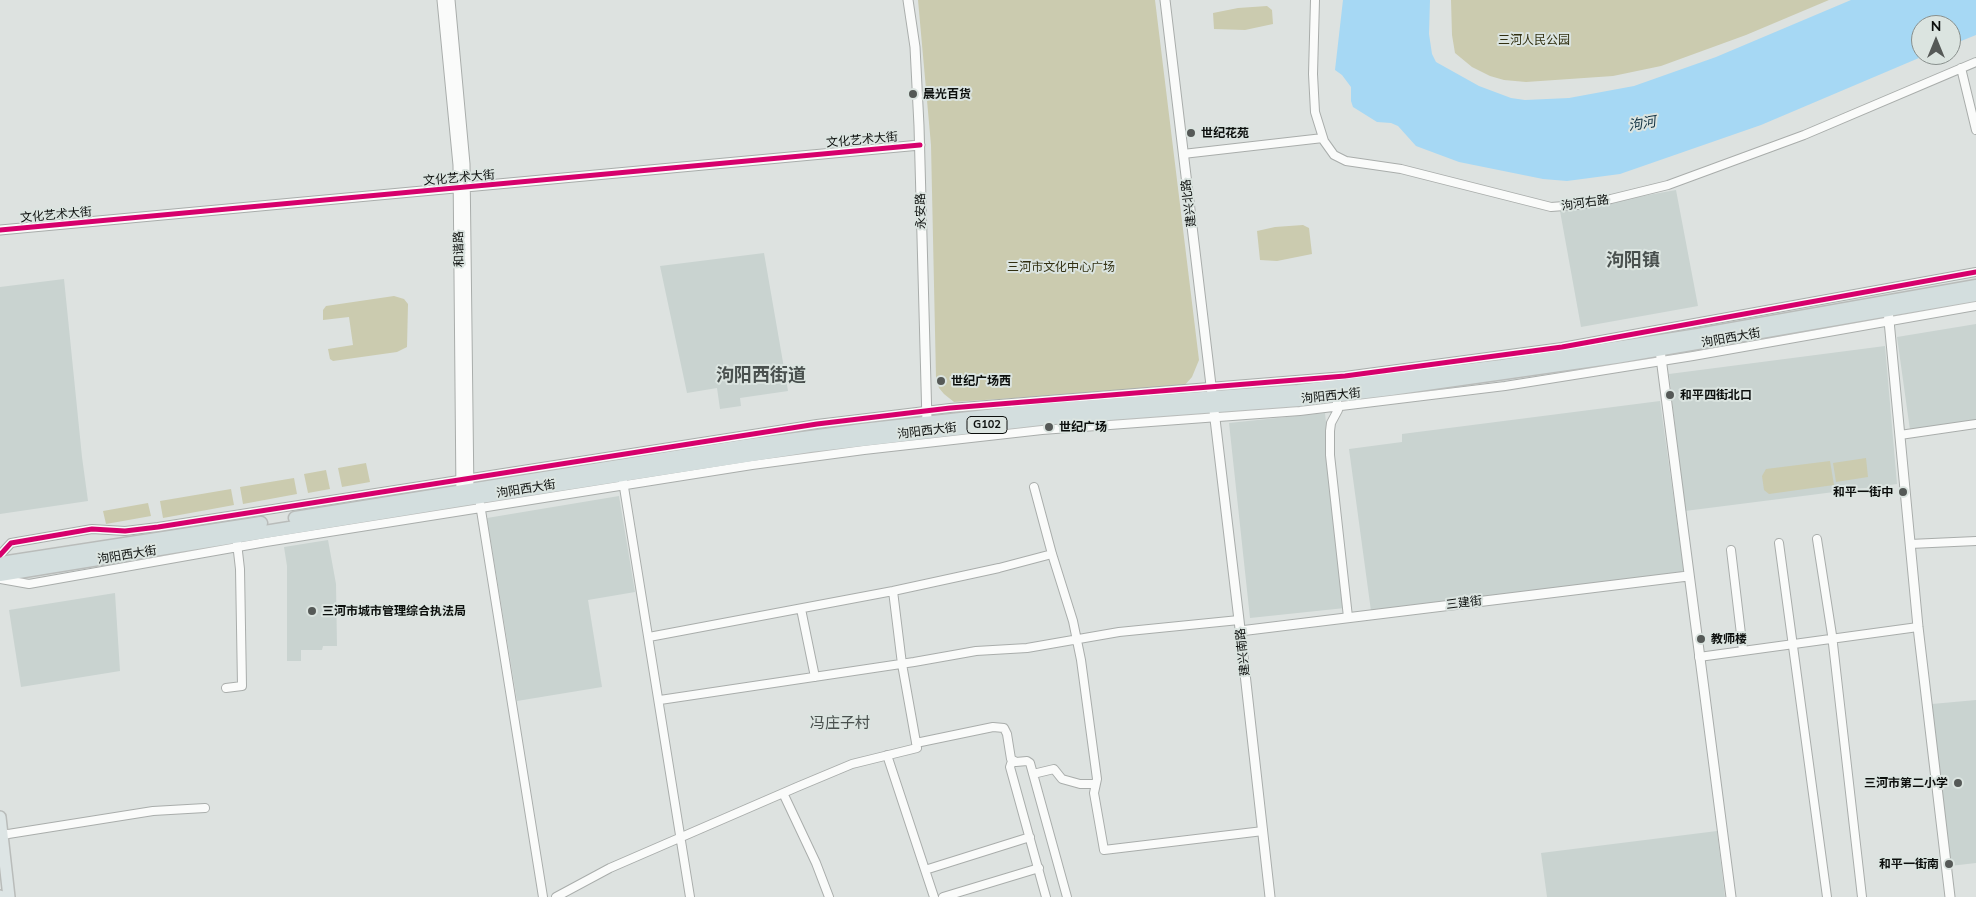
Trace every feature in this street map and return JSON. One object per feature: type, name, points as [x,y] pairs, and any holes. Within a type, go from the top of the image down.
[{"type":"highway","name":"泃阳西大街","points":[[0,577],[237,542],[469,493],[623,480],[810,446],[946,429],[1213,402],[1502,366],[1698,335],[1976,286]]},
{"type":"highway","name":"泃阳西大街","points":[[0,563],[469,493],[927,417],[1213,402],[1337,401],[1503,375],[1661,356],[1888,316],[1976,295]]},
{"type":"main road","points":[[0,817],[9,897]]},
{"type":"street","name":"和谐路","points":[[442,0],[462,187]]},
{"type":"street","name":"和谐路","points":[[450,0],[462,187],[469,493]]},
{"type":"street","name":"永安路","points":[[908,0],[914,47],[920,145],[927,417]]},
{"type":"street","name":"建兴北路","points":[[1165,0],[1213,402]]},
{"type":"street","name":"泃河右路","points":[[1315,0],[1315,112],[1323,138],[1334,155],[1346,161],[1401,169],[1536,204],[1560,207],[1611,199],[1668,185],[1804,135],[1976,62]]},
{"type":"street","points":[[1961,68],[1976,130]]},
{"type":"street","points":[[1183,154],[1323,138]]},
{"type":"street","name":"文化艺术大街","points":[[0,230],[920,145]]},
{"type":"street","points":[[1213,402],[1345,376],[1562,347],[1976,272]]},
{"type":"street","points":[[1950,897],[1918,627],[1888,316],[1976,306]]},
{"type":"street","points":[[1661,356],[1731,897]]},
{"type":"street","points":[[1337,401],[1338,410],[1332,420],[1330,432],[1330,455],[1348,617]]},
{"type":"street","name":"建兴南路","points":[[1213,402],[1270,897]]},
{"type":"street","points":[[1900,435],[1976,424]]},
{"type":"street","points":[[623,480],[660,700],[690,897]]},
{"type":"street","points":[[1034,487],[1077,639],[1097,779],[1094,793],[1104,850],[1263,831]]},
{"type":"street","points":[[226,688],[242,686],[240,569],[237,542],[469,493]]},
{"type":"street","points":[[0,555],[11,543],[92,529],[126,531],[469,493]]},
{"type":"street","points":[[469,493],[544,897]]},
{"type":"street","points":[[1818,538],[1832,639],[1862,897]]},
{"type":"street","points":[[1910,544],[1976,541]]},
{"type":"street","points":[[1779,544],[1827,897]]},
{"type":"street","points":[[1731,550],[1743,651]]},
{"type":"street","points":[[649,637],[893,591],[999,568],[1052,554]]},
{"type":"street","name":"三建街","points":[[1240,631],[1688,576]]},
{"type":"street","points":[[556,897],[610,868],[852,764],[917,748],[902,664],[893,591]]},
{"type":"street","points":[[801,609],[814,677]]},
{"type":"street","points":[[660,700],[902,664],[976,651],[1027,648],[1119,632],[1239,620]]},
{"type":"street","points":[[1699,657],[1918,627]]},
{"type":"street","points":[[916,743],[993,727],[1002,727],[1008,734],[1008,751],[1012,761],[1010,767],[1046,897]]},
{"type":"street","points":[[887,755],[934,897]]},
{"type":"street","points":[[1012,761],[1029,762],[1067,897]]},
{"type":"street","points":[[1033,774],[1054,769],[1062,778],[1080,784],[1096,784]]},
{"type":"street","points":[[782,793],[816,863],[828,897]]},
{"type":"street","points":[[2,835],[153,812],[205,808]]},
{"type":"street","points":[[925,870],[1030,837]]},
{"type":"street","points":[[943,897],[1039,868]]},
{"type":"shaded area","points":[[1676,190],[1698,306],[1581,327],[1560,211]]},
{"type":"shaded area","points":[[764,253],[788,391],[740,398],[741,406],[720,409],[717,388],[687,393],[660,266]]},
{"type":"shaded area","points":[[64,279],[88,501],[0,514],[0,287]]},
{"type":"shaded area","points":[[1976,324],[1976,421],[1910,430],[1897,337]]},
{"type":"shaded area","points":[[1885,346],[1897,484],[1685,511],[1669,374]]},
{"type":"shaded area","points":[[1660,401],[1684,572],[1371,611],[1349,449],[1402,442],[1402,434]]},
{"type":"shaded area","points":[[1325,413],[1345,608],[1250,618],[1229,423]]},
{"type":"shaded area","points":[[619,496],[635,592],[588,600],[602,687],[517,701],[487,518]]},
{"type":"shaded area","name":"三河市城市管理综合执法局","points":[[328,540],[336,584],[337,646],[323,646],[322,650],[301,650],[301,661],[287,661],[287,566],[284,547]]},
{"type":"shaded area","points":[[115,593],[120,671],[21,687],[9,610]]},
{"type":"shaded area","name":"三河市第二小学","points":[[1976,700],[1976,863],[1950,866],[1932,704]]},
{"type":"shaded area","points":[[1717,831],[1725,897],[1547,897],[1541,853]]},
{"type":"green space","name":"三河市文化中心广场","points":[[918,0],[1155,0],[1199,360],[1192,377],[1183,387],[954,402],[939,388],[936,378],[931,145]]},
{"type":"green space","name":"三河人民公园","points":[[1451,0],[1829,0],[1746,35],[1661,66],[1613,76],[1526,82],[1504,80],[1490,76],[1472,67],[1455,53],[1452,35]]},
{"type":"green space","points":[[1267,6],[1272,10],[1273,24],[1245,30],[1214,29],[1213,13],[1238,8]]},
{"type":"green space","points":[[1303,225],[1309,228],[1312,254],[1277,261],[1260,260],[1257,231],[1275,227]]},
{"type":"green space","points":[[394,296],[404,299],[408,304],[407,347],[397,352],[333,361],[330,359],[328,349],[353,345],[349,317],[323,320],[323,310],[326,306]]},
{"type":"green space","points":[[1866,458],[1868,477],[1836,482],[1833,463]]},
{"type":"green space","points":[[1830,461],[1834,485],[1769,494],[1764,490],[1762,476],[1766,469]]},
{"type":"green space","points":[[366,463],[370,482],[342,487],[338,468]]},
{"type":"green space","points":[[326,470],[330,489],[308,493],[304,474]]},
{"type":"green space","points":[[294,478],[297,494],[243,504],[240,487]]},
{"type":"green space","points":[[231,489],[234,505],[163,518],[160,501]]},
{"type":"green space","points":[[148,503],[151,516],[106,524],[103,511]]},
{"type":"water","name":"泃河","points":[[1343,0],[1430,0],[1429,34],[1432,54],[1436,62],[1479,86],[1511,98],[1525,100],[1569,98],[1634,86],[1716,57],[1851,0],[1976,0],[1976,35],[1961,41],[1961,15],[1911,15],[1911,61],[1761,125],[1620,174],[1567,181],[1543,179],[1459,162],[1416,146],[1398,126],[1391,123],[1377,122],[1353,107],[1351,87],[1342,75],[1335,70]]},
{"type":"cycle path","points":[[0,230],[920,145]]},
{"type":"cycle path","points":[[0,555],[11,543],[92,529],[125,531],[158,527],[817,424],[950,408],[1345,376],[1562,347],[1976,272]]},
{"type":"place","name":"晨光百货","points":[[913,94]]},
{"type":"place","name":"世纪花苑","points":[[1191,133]]},
{"type":"place","name":"世纪广场西","points":[[941,381]]},
{"type":"place","name":"和平四街北口","points":[[1670,395]]},
{"type":"place","name":"世纪广场","points":[[1049,427]]},
{"type":"place","name":"和平一街中","points":[[1903,492]]},
{"type":"place","name":"三河市城市管理综合执法局","points":[[312,611]]},
{"type":"place","name":"教师楼","points":[[1701,639]]},
{"type":"place","name":"三河市第二小学","points":[[1958,783]]},
{"type":"place","name":"和平一街南","points":[[1949,864]]},
{"type":"district","name":"泃阳镇","points":[[1633,261]]},
{"type":"district","name":"泃阳西街道","points":[[761,376]]},
{"type":"district","name":"冯庄子村","points":[[840,723]]}]
